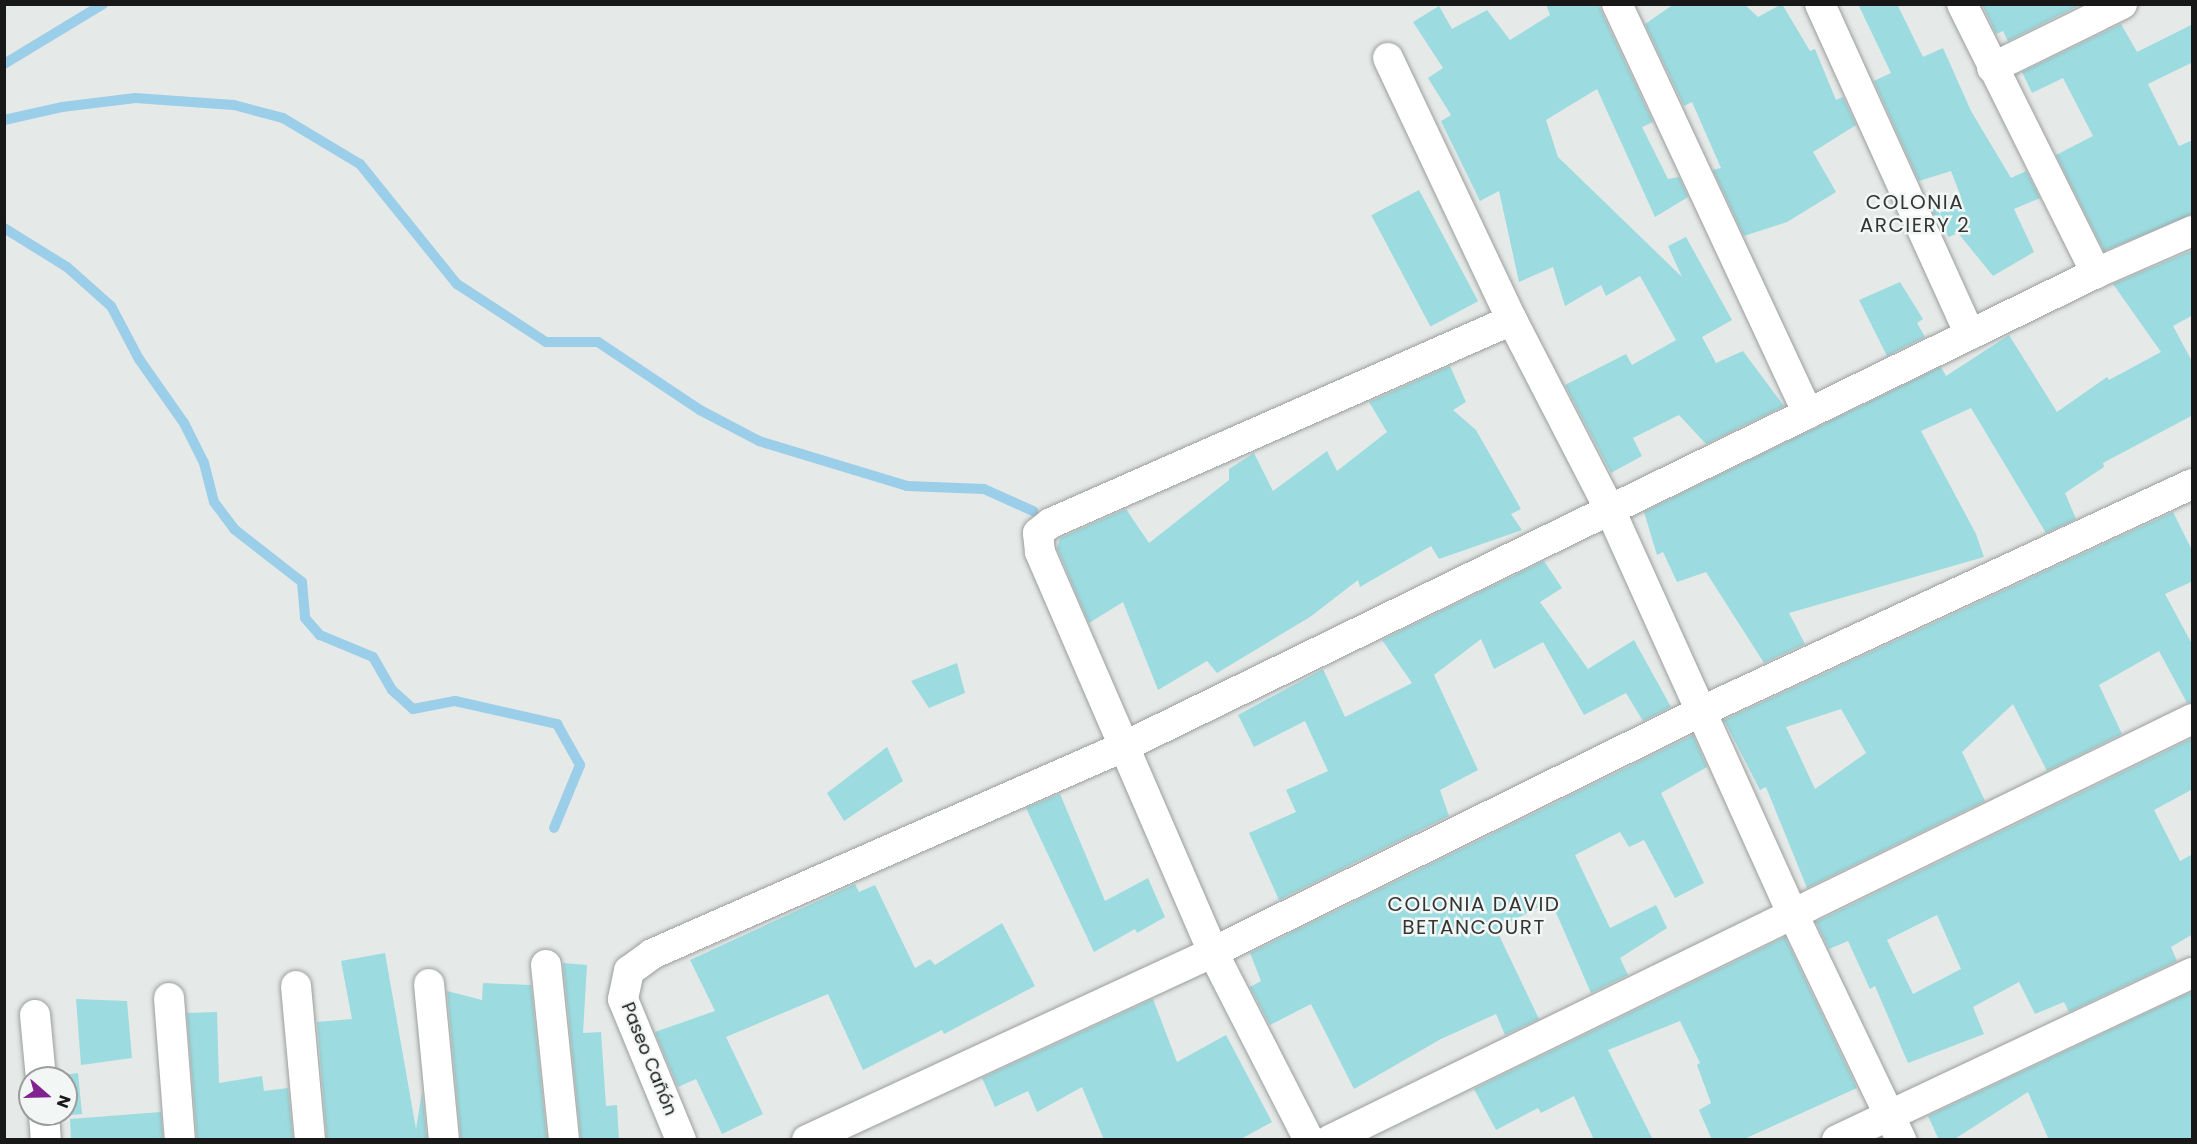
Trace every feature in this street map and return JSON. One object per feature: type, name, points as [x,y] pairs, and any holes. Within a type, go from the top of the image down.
[{"type":"street","points":[[1617,4],[1808,414]]},
{"type":"street","points":[[1820,4],[1970,334]]},
{"type":"street","points":[[1962,4],[2096,273]]},
{"type":"street","points":[[1992,68],[2122,4]]},
{"type":"street","points":[[1388,58],[1512,320],[1611,513],[1792,912],[1895,1127]]},
{"type":"street","name":"Paseo Cañón","points":[[681,1140],[623,999],[629,971],[652,954],[1123,747],[1611,513],[2096,273],[2193,231]]},
{"type":"street","points":[[1309,1140],[1213,952],[1040,552],[1038,533],[1050,524],[1512,320]]},
{"type":"street","points":[[807,1140],[1213,952],[1700,712],[2193,484]]},
{"type":"street","points":[[1330,1140],[1792,912],[2193,719]]},
{"type":"street","points":[[546,965],[564,1140]]},
{"type":"street","points":[[1837,1140],[1895,1127],[2193,973]]},
{"type":"street","points":[[429,984],[444,1140]]},
{"type":"street","points":[[296,986],[310,1140]]},
{"type":"street","points":[[169,998],[180,1140]]},
{"type":"street","points":[[35,1015],[40,1066]]},
{"type":"building","points":[[1546,4],[1598,4],[1653,122],[1642,127],[1668,179],[1679,177],[1688,197],[1655,217],[1597,89],[1546,120],[1558,157],[1682,277],[1668,246],[1686,237],[1732,320],[1702,337],[1716,363],[1743,351],[1784,406],[1706,444],[1679,415],[1633,438],[1642,456],[1611,473],[1565,385],[1626,354],[1632,365],[1676,340],[1640,276],[1606,296],[1601,285],[1565,306],[1553,267],[1519,282],[1499,191],[1480,201],[1441,121],[1451,115],[1428,78],[1443,68],[1413,22],[1439,6],[1452,29],[1487,10],[1510,40],[1550,15]]},
{"type":"building","points":[[1674,4],[1744,4],[1758,17],[1782,4],[1810,51],[1815,49],[1836,100],[1843,97],[1856,125],[1813,152],[1836,192],[1787,222],[1744,236],[1713,170],[1721,168],[1692,102],[1684,106],[1645,24]]},
{"type":"building","points":[[1858,4],[1897,4],[1923,57],[1943,48],[1971,111],[2011,178],[2026,171],[2040,198],[2014,209],[2034,252],[1993,276],[1958,233],[1949,237],[1937,221],[1932,210],[1961,197],[1951,171],[1919,181],[1874,81],[1891,73]]},
{"type":"building","points":[[1982,4],[2082,4],[2008,41],[2003,31],[1996,34]]},
{"type":"building","points":[[2121,24],[2137,52],[2193,24],[2193,62],[2148,84],[2179,146],[2193,140],[2193,214],[2104,251],[2056,155],[2093,136],[2063,78],[2032,93],[2022,72]]},
{"type":"building","points":[[1419,190],[1478,301],[1430,327],[1371,215]]},
{"type":"building","points":[[2193,250],[2193,315],[2173,326],[2193,363],[2193,415],[2103,463],[2104,467],[2065,493],[2076,519],[2046,533],[1971,408],[1921,431],[1976,534],[1984,557],[1789,613],[1805,644],[1764,663],[1706,572],[1677,582],[1663,552],[1657,555],[1644,512],[1941,367],[1946,376],[2009,335],[2057,412],[2107,377],[2109,380],[2161,352],[2113,284]]},
{"type":"building","points":[[1900,282],[1923,319],[1917,323],[1925,337],[1887,356],[1859,300]]},
{"type":"building","points":[[1450,366],[1466,402],[1453,410],[1476,430],[1521,509],[1511,514],[1522,530],[1439,559],[1431,546],[1360,587],[1358,580],[1310,617],[1217,673],[1207,661],[1158,690],[1123,602],[1089,623],[1057,548],[1060,538],[1126,509],[1149,543],[1229,480],[1229,469],[1254,453],[1273,491],[1327,451],[1337,471],[1387,432],[1369,402]]},
{"type":"building","points":[[2173,512],[2193,552],[2193,581],[2165,594],[2193,646],[2193,702],[2187,703],[2159,651],[2099,685],[2122,734],[2047,771],[2013,704],[1962,752],[1985,801],[1807,888],[1766,787],[1760,790],[1724,720]],"holes":[[[1841,709],[1866,753],[1815,789],[1786,727]]]},
{"type":"building","points":[[1544,561],[1562,588],[1540,602],[1588,669],[1634,640],[1671,707],[1643,721],[1626,693],[1584,715],[1543,642],[1494,669],[1481,639],[1434,675],[1478,770],[1440,790],[1449,816],[1279,900],[1249,833],[1296,812],[1286,790],[1328,771],[1305,721],[1254,747],[1238,715],[1323,669],[1345,717],[1412,683],[1382,640]]},
{"type":"building","points":[[957,663],[965,693],[929,708],[911,681]]},
{"type":"building","points":[[1693,735],[1707,767],[1661,793],[1704,883],[1675,898],[1644,840],[1629,847],[1620,832],[1575,855],[1610,928],[1656,905],[1667,928],[1620,958],[1628,975],[1591,993],[1551,901],[1496,929],[1539,1019],[1505,1035],[1496,1014],[1441,1039],[1354,1089],[1311,1004],[1270,1025],[1250,987],[1261,981],[1250,953]]},
{"type":"building","points":[[2193,738],[2193,789],[2154,810],[2180,861],[2193,854],[2193,934],[2171,947],[2177,961],[2069,1012],[2064,1002],[2035,1014],[2019,982],[1973,1007],[1984,1034],[1908,1063],[1875,986],[1870,989],[1848,941],[1829,949],[1816,922]],"holes":[[[1937,915],[1961,969],[1913,994],[1887,940]]]},
{"type":"building","points":[[887,747],[903,781],[844,821],[827,793]]},
{"type":"building","points":[[1060,794],[1105,901],[1148,878],[1165,917],[1137,933],[1135,929],[1094,952],[1026,808]]},
{"type":"building","points":[[855,884],[859,892],[875,885],[915,968],[930,959],[935,965],[1002,923],[1035,986],[944,1034],[942,1030],[863,1070],[828,994],[726,1037],[763,1114],[722,1134],[696,1079],[678,1087],[655,1032],[715,1011],[690,960]]},
{"type":"building","points":[[1785,937],[1857,1088],[1742,1140],[1712,1140],[1699,1110],[1711,1103],[1697,1065],[1700,1063],[1680,1021],[1608,1050],[1653,1140],[1594,1140],[1574,1096],[1541,1113],[1538,1108],[1496,1130],[1474,1089]]},
{"type":"building","points":[[385,953],[416,1129],[422,1092],[427,1140],[327,1140],[317,1022],[352,1019],[341,961]]},
{"type":"building","points":[[563,963],[587,965],[583,1033],[601,1032],[606,1106],[617,1105],[619,1140],[581,1140]]},
{"type":"building","points":[[483,983],[531,985],[547,1140],[461,1140],[447,991],[482,1000]]},
{"type":"building","points":[[2191,992],[2193,1140],[2049,1140],[2028,1092],[1953,1140],[1939,1140],[1928,1116]]},
{"type":"building","points":[[76,999],[127,1001],[132,1058],[81,1065]]},
{"type":"building","points":[[1153,999],[1177,1062],[1226,1035],[1272,1122],[1239,1140],[1104,1140],[1082,1087],[1037,1112],[1028,1091],[995,1107],[982,1078]]},
{"type":"building","points":[[217,1012],[219,1083],[262,1076],[264,1091],[288,1088],[293,1140],[197,1140],[187,1013]]},
{"type":"building","points":[[78,1073],[82,1114],[78,1114]]},
{"type":"building","points":[[161,1112],[163,1140],[71,1140],[70,1126],[78,1126],[78,1118]]},
{"type":"waterway","points":[[4,64],[103,4]]},
{"type":"waterway","points":[[4,120],[62,107],[135,98],[234,105],[283,118],[360,164],[457,284],[546,342],[598,342],[700,410],[759,441],[907,486],[984,489],[1033,511]]},
{"type":"waterway","points":[[4,228],[67,267],[111,306],[139,359],[184,423],[204,463],[214,502],[234,529],[302,582],[305,618],[320,635],[373,657],[392,690],[413,709],[455,701],[557,724],[580,765],[554,828]]},
{"type":"district","name":"COLONIA ARCIERY 2","points":[[1915,214]]},
{"type":"district","name":"COLONIA DAVID BETANCOURT","points":[[1474,916]]}]
